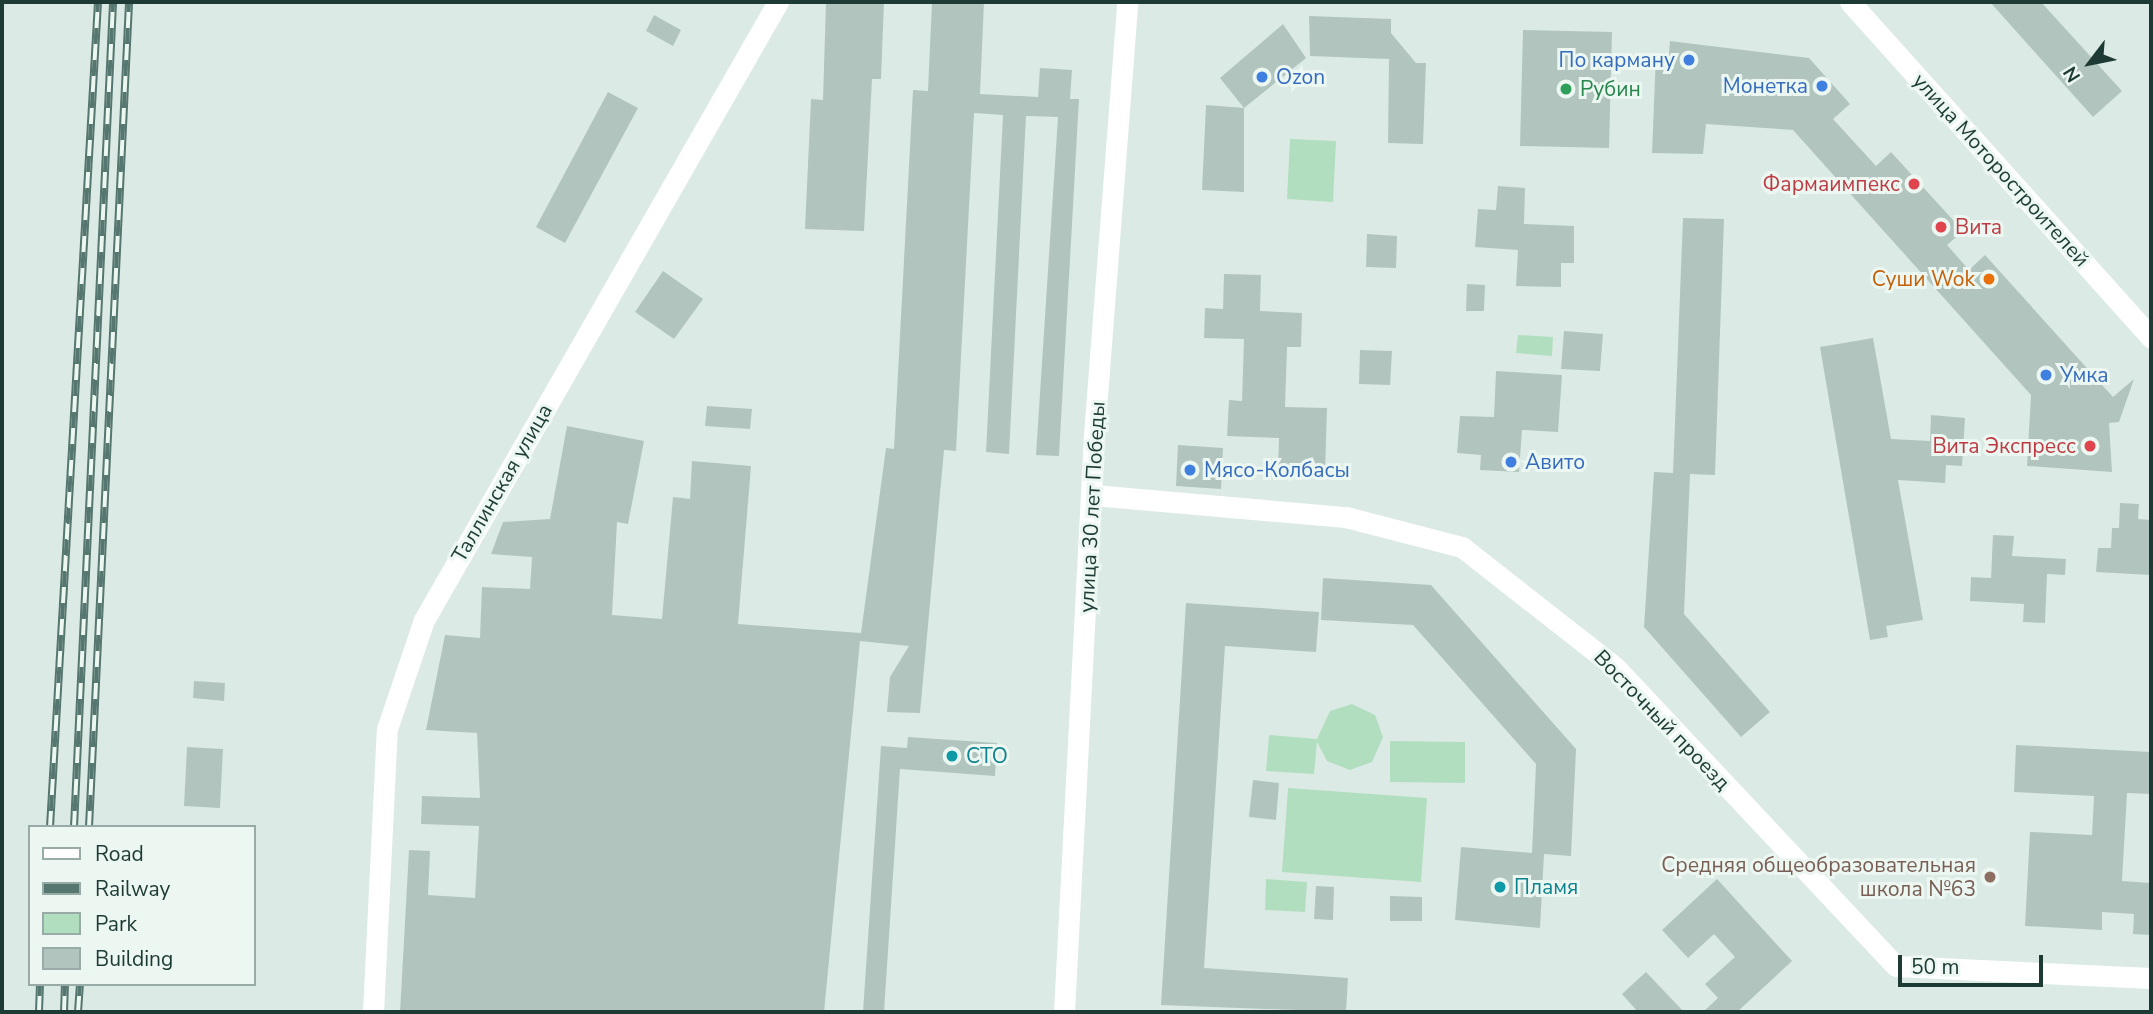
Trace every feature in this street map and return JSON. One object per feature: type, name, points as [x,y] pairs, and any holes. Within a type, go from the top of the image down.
[{"type":"street","name":"Таллинская улица","points":[[373,1012],[387,729],[424,620],[778,2]]},
{"type":"street","name":"улица 30 лет Победы","points":[[1064,1012],[1093,495],[1127,2]]},
{"type":"street","name":"улица Моторостроителей","points":[[1850,2],[2151,338]]},
{"type":"street","name":"Восточный проезд","points":[[1093,495],[1346,517],[1462,547],[1615,667],[1896,966],[2151,978]]},
{"type":"green space","points":[[1290,139],[1336,141],[1333,202],[1287,199]]},
{"type":"green space","points":[[1518,335],[1553,337],[1552,356],[1516,353]]},
{"type":"green space","points":[[1352,704],[1375,715],[1383,737],[1372,762],[1350,770],[1327,761],[1317,742],[1314,774],[1266,771],[1269,735],[1317,739],[1330,711]]},
{"type":"green space","points":[[1390,741],[1465,742],[1465,783],[1390,782]]},
{"type":"green space","points":[[1288,788],[1427,798],[1421,882],[1282,872]]},
{"type":"green space","points":[[1266,879],[1307,882],[1305,912],[1265,910]]},
{"type":"building","points":[[826,2],[884,2],[881,79],[872,79],[864,231],[805,229],[811,99],[823,100]]},
{"type":"building","points":[[932,2],[984,2],[980,94],[1038,97],[1040,68],[1072,70],[1070,99],[1079,99],[1059,456],[1036,455],[1058,117],[1026,116],[1009,454],[986,452],[1003,115],[974,113],[956,451],[944,450],[920,713],[887,712],[890,677],[909,646],[860,641],[824,1012],[400,1012],[409,850],[430,851],[428,895],[475,898],[479,826],[421,824],[422,796],[480,798],[477,733],[426,730],[445,635],[480,638],[482,587],[530,589],[532,557],[491,554],[503,522],[550,519],[567,426],[644,441],[628,524],[617,522],[612,615],[662,619],[673,497],[690,499],[692,461],[751,466],[738,624],[861,633],[886,448],[894,449],[913,90],[928,91]]},
{"type":"building","points":[[1990,2],[2041,2],[2122,91],[2093,117]]},
{"type":"building","points":[[654,15],[681,30],[673,46],[646,31]]},
{"type":"building","points":[[1309,16],[1391,19],[1391,33],[1416,63],[1426,63],[1423,144],[1388,143],[1389,59],[1310,56]]},
{"type":"building","points":[[1283,24],[1306,58],[1244,108],[1220,78]]},
{"type":"building","name":"Рубин","points":[[1523,30],[1612,32],[1609,148],[1520,146]]},
{"type":"building","points":[[1670,41],[1809,58],[1850,104],[1833,119],[1876,166],[1891,152],[1963,231],[1947,245],[1969,270],[1985,255],[2113,397],[2134,379],[2119,422],[2109,423],[2112,472],[2027,466],[2031,395],[1793,130],[1706,124],[1703,154],[1652,153],[1656,54],[1669,55]]},
{"type":"building","points":[[608,92],[638,108],[565,243],[536,227]]},
{"type":"building","points":[[1206,105],[1244,108],[1244,192],[1202,190]]},
{"type":"building","points":[[1498,186],[1525,188],[1524,224],[1574,226],[1574,263],[1561,263],[1561,287],[1516,286],[1518,250],[1475,247],[1478,209],[1496,210]]},
{"type":"building","points":[[1683,218],[1724,219],[1715,475],[1690,474],[1684,614],[1770,712],[1741,737],[1644,627],[1654,472],[1673,473]]},
{"type":"building","points":[[1367,234],[1397,236],[1396,268],[1366,267]]},
{"type":"building","points":[[663,271],[703,299],[674,339],[635,312]]},
{"type":"building","points":[[1224,274],[1261,275],[1260,311],[1302,313],[1301,347],[1287,347],[1285,407],[1327,408],[1325,473],[1278,471],[1279,438],[1227,436],[1229,400],[1242,401],[1244,339],[1204,338],[1205,308],[1223,309]]},
{"type":"building","points":[[1467,284],[1485,285],[1484,311],[1466,311]]},
{"type":"building","points":[[1564,331],[1603,334],[1600,371],[1561,369]]},
{"type":"building","points":[[1873,338],[1891,439],[1930,441],[1931,415],[1965,418],[1962,466],[1946,465],[1945,483],[1898,480],[1923,620],[1886,626],[1888,637],[1870,640],[1820,347]]},
{"type":"building","points":[[1360,350],[1392,351],[1390,385],[1359,384]]},
{"type":"building","points":[[1496,371],[1562,375],[1558,432],[1522,430],[1519,472],[1480,470],[1481,455],[1457,453],[1460,416],[1494,417]]},
{"type":"building","points":[[707,406],[752,409],[750,429],[705,426]]},
{"type":"building","points":[[1178,445],[1223,448],[1221,489],[1176,486]]},
{"type":"building","points":[[2120,503],[2139,504],[2138,519],[2151,520],[2151,575],[2096,572],[2098,548],[2111,548],[2112,528],[2119,528]]},
{"type":"building","points":[[1993,535],[2014,536],[2012,556],[2066,559],[2065,575],[2047,574],[2045,623],[2023,622],[2024,604],[1970,601],[1971,577],[1991,578]]},
{"type":"building","points":[[1323,578],[1431,585],[1576,749],[1571,856],[1544,854],[1540,928],[1455,920],[1461,847],[1532,853],[1536,764],[1413,625],[1321,620]]},
{"type":"building","points":[[1186,603],[1319,612],[1316,652],[1225,646],[1204,968],[1348,978],[1346,1012],[1161,1005]]},
{"type":"building","points":[[194,681],[225,683],[224,701],[193,698]]},
{"type":"building","points":[[908,737],[997,743],[995,776],[900,769],[884,1012],[863,1012],[881,746],[907,748]]},
{"type":"building","points":[[2016,745],[2151,752],[2151,794],[2127,793],[2122,881],[2151,883],[2151,935],[2133,934],[2134,914],[2102,912],[2102,930],[2025,926],[2030,832],[2092,835],[2094,796],[2014,792]]},
{"type":"building","points":[[187,747],[223,749],[220,808],[184,806]]},
{"type":"building","points":[[1253,780],[1279,783],[1276,820],[1249,817]]},
{"type":"building","points":[[1717,879],[1792,961],[1737,1012],[1703,1012],[1718,998],[1705,984],[1735,957],[1714,934],[1688,958],[1662,930]]},
{"type":"building","points":[[1316,886],[1334,887],[1333,920],[1314,919]]},
{"type":"building","points":[[1390,896],[1422,897],[1422,921],[1390,921]]},
{"type":"building","points":[[1646,972],[1684,1012],[1638,1012],[1622,994]]},
{"type":"railway","points":[[50,825],[98,2]]},
{"type":"railway","points":[[74,825],[113,2]]},
{"type":"railway","points":[[89,825],[129,2]]},
{"type":"railway","points":[[39,1012],[40,986]]},
{"type":"railway","points":[[64,1012],[65,986]]},
{"type":"railway","points":[[78,1012],[80,986]]},
{"type":"place","name":"По карману","points":[[1689,60]]},
{"type":"place","name":"Ozon","points":[[1262,77]]},
{"type":"place","name":"Монетка","points":[[1822,86]]},
{"type":"place","name":"Рубин","points":[[1566,89]]},
{"type":"place","name":"Фармаимпекс","points":[[1914,184]]},
{"type":"place","name":"Вита","points":[[1941,227]]},
{"type":"place","name":"Суши Wok","points":[[1989,279]]},
{"type":"place","name":"Умка","points":[[2046,375]]},
{"type":"place","name":"Вита Экспресс","points":[[2090,446]]},
{"type":"place","name":"Авито","points":[[1511,462]]},
{"type":"place","name":"Мясо-Колбасы","points":[[1190,470]]},
{"type":"place","name":"СТО","points":[[952,756]]},
{"type":"place","name":"Средняя общеобразовательная школа №63","points":[[1990,877]]},
{"type":"place","name":"Пламя","points":[[1500,887]]}]
